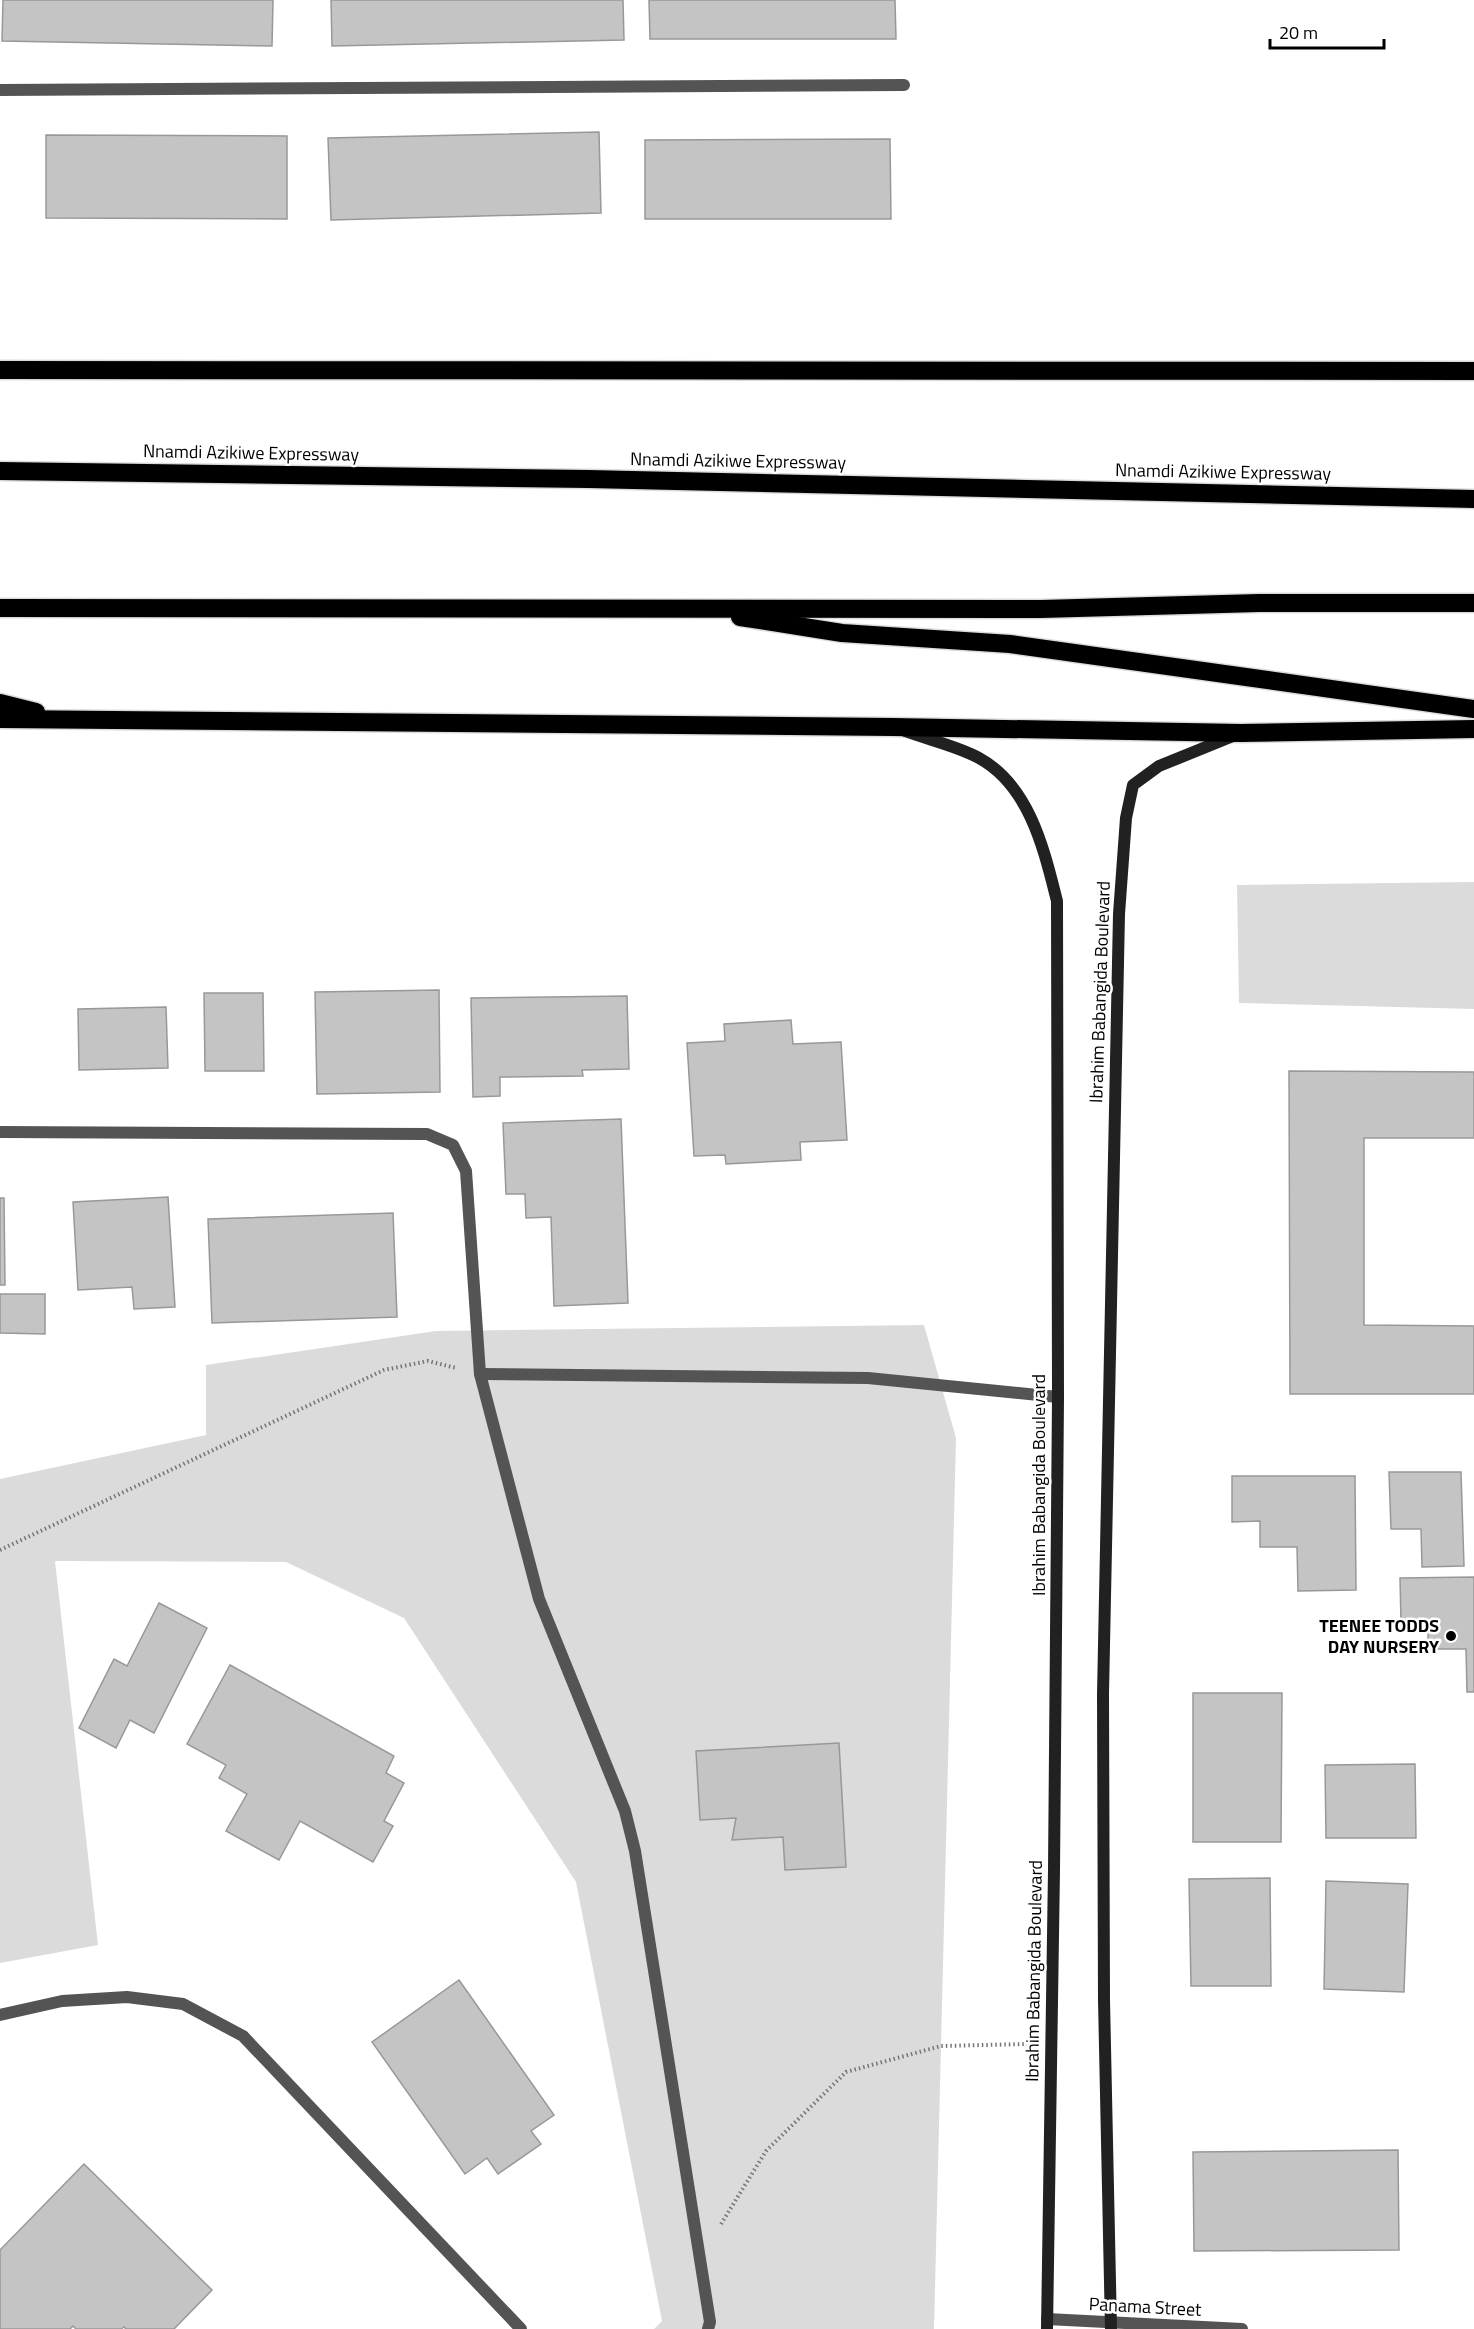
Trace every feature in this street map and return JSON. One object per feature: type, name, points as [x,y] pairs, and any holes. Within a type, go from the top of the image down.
[{"type":"highway","points":[[0,370],[1474,371]]},
{"type":"highway","name":"Nnamdi Azikiwe Expressway","points":[[0,471],[612,479],[1474,499]]},
{"type":"highway","points":[[0,608],[1041,609],[1259,603],[1474,603]]},
{"type":"highway","points":[[682,608],[842,633],[1010,644],[1474,709]]},
{"type":"highway","points":[[0,703],[70,720]]},
{"type":"highway","points":[[0,719],[892,727],[1241,733],[1474,729]]},
{"type":"street","points":[[0,90],[904,85]]},
{"type":"street","name":"Ibrahim Babangida Boulevard","points":[[892,727],[980,759],[1010,784],[1030,814],[1040,840],[1057,901],[1058,1397],[1047,2324]]},
{"type":"street","name":"Ibrahim Babangida Boulevard","points":[[1111,2327],[1104,2000],[1103,1694],[1119,894],[1126,818],[1133,785],[1159,766],[1241,733]]},
{"type":"street","points":[[0,1132],[427,1134],[453,1146],[466,1171],[480,1374],[539,1599],[625,1811],[635,1851],[710,2322],[708,2329]]},
{"type":"street","points":[[480,1374],[868,1378],[1058,1397]]},
{"type":"street","points":[[0,2014],[62,2001],[127,1997],[183,2004],[243,2036],[521,2329]]},
{"type":"street","name":"Panama Street","points":[[1047,2324],[1242,2329]]},
{"type":"path","points":[[0,1550],[384,1370],[428,1361],[480,1374]]},
{"type":"path","points":[[700,2258],[766,2151],[846,2072],[941,2046],[1051,2043]]},
{"type":"shaded area","points":[[1474,882],[1474,1009],[1239,1003],[1237,885]]},
{"type":"shaded area","points":[[924,1325],[956,1438],[934,2329],[654,2329],[662,2321],[576,1882],[404,1618],[286,1562],[55,1561],[98,1945],[0,1963],[0,1479],[206,1435],[206,1365],[436,1331]]},
{"type":"building","points":[[3,0],[273,0],[272,46],[2,41]]},
{"type":"building","points":[[331,0],[623,0],[624,40],[332,46]]},
{"type":"building","points":[[649,0],[895,0],[896,39],[650,39]]},
{"type":"building","points":[[599,132],[601,213],[331,220],[328,138]]},
{"type":"building","points":[[46,135],[287,136],[287,219],[46,218]]},
{"type":"building","points":[[890,139],[891,219],[645,219],[645,140]]},
{"type":"building","points":[[439,990],[440,1092],[317,1094],[315,992]]},
{"type":"building","points":[[204,993],[263,993],[264,1071],[205,1071]]},
{"type":"building","points":[[627,996],[629,1069],[582,1070],[583,1076],[500,1077],[500,1096],[473,1097],[471,998]]},
{"type":"building","points":[[166,1007],[168,1068],[79,1070],[78,1009]]},
{"type":"building","points":[[791,1020],[793,1044],[841,1042],[847,1140],[800,1142],[801,1160],[726,1164],[725,1155],[694,1156],[687,1043],[725,1041],[724,1024]]},
{"type":"building","points":[[1289,1071],[1474,1072],[1474,1138],[1364,1138],[1364,1325],[1474,1326],[1474,1394],[1290,1394]]},
{"type":"building","points":[[621,1119],[628,1303],[554,1306],[551,1217],[526,1218],[525,1194],[506,1194],[503,1123]]},
{"type":"building","points":[[168,1197],[175,1307],[134,1309],[132,1287],[78,1290],[73,1202]]},
{"type":"building","points":[[0,1198],[4,1198],[5,1285],[0,1285]]},
{"type":"building","points":[[393,1213],[397,1317],[212,1323],[208,1219]]},
{"type":"building","points":[[0,1294],[45,1294],[45,1334],[0,1333]]},
{"type":"building","points":[[1389,1472],[1461,1472],[1464,1566],[1422,1567],[1421,1529],[1391,1529]]},
{"type":"building","points":[[1232,1476],[1355,1476],[1356,1590],[1298,1591],[1297,1547],[1260,1547],[1260,1521],[1232,1522]]},
{"type":"building","name":"TEENEE TODDS DAY NURSERY","points":[[1474,1577],[1474,1692],[1467,1692],[1466,1649],[1428,1649],[1428,1623],[1401,1623],[1400,1578]]},
{"type":"building","points":[[159,1603],[207,1628],[154,1733],[130,1720],[116,1748],[79,1728],[114,1659],[127,1666]]},
{"type":"building","points":[[230,1665],[394,1756],[386,1773],[404,1783],[384,1821],[393,1826],[373,1862],[300,1821],[279,1860],[226,1831],[247,1794],[219,1778],[226,1765],[187,1744]]},
{"type":"building","points":[[1193,1693],[1282,1693],[1281,1842],[1193,1842]]},
{"type":"building","points":[[839,1743],[846,1867],[785,1870],[783,1837],[732,1840],[736,1818],[700,1820],[696,1751]]},
{"type":"building","points":[[1415,1764],[1416,1838],[1326,1838],[1325,1765]]},
{"type":"building","points":[[1270,1878],[1271,1986],[1191,1986],[1189,1879]]},
{"type":"building","points":[[1326,1881],[1408,1884],[1404,1992],[1324,1989]]},
{"type":"building","points":[[459,1980],[554,2115],[531,2131],[541,2144],[498,2174],[487,2158],[465,2174],[372,2042]]},
{"type":"building","points":[[1398,2150],[1399,2250],[1194,2251],[1193,2152]]},
{"type":"building","points":[[84,2164],[212,2290],[174,2329],[126,2329],[124,2327],[121,2329],[76,2329],[73,2326],[70,2329],[0,2329],[0,2250]]},
{"type":"place","name":"TEENEE TODDS DAY NURSERY","points":[[1451,1636]]}]
